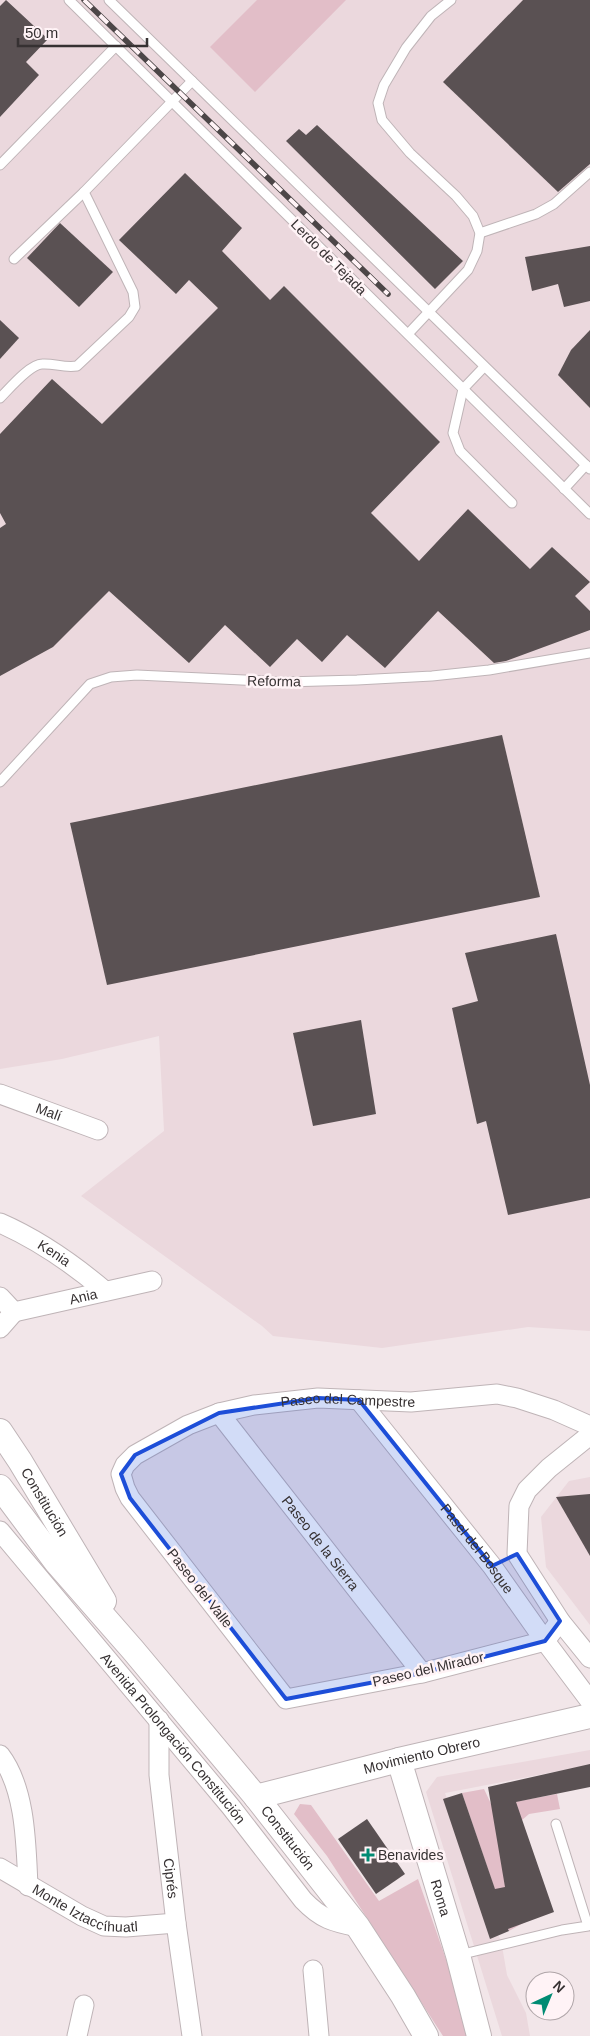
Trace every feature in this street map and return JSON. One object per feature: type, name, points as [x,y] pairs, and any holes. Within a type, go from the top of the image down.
[{"type":"street","name":"Malí","points":[[0,1094],[98,1130]]},
{"type":"street","name":"Kenia","points":[[0,1223],[24,1234],[54,1252],[104,1291]]},
{"type":"street","name":"Ania","points":[[14,1312],[152,1281]]},
{"type":"street","points":[[0,1296],[14,1312],[0,1328]]},
{"type":"street","name":"Paseo del Campestre","points":[[121,1474],[135,1455],[188,1425],[219,1413],[254,1405],[318,1398],[411,1402],[497,1394],[517,1398],[554,1410],[590,1426]]},
{"type":"street","name":"Pasel del Bosque","points":[[359,1400],[492,1566],[544,1642],[590,1701]]},
{"type":"street","name":"Paseo de la Sierra","points":[[219,1413],[422,1673]]},
{"type":"street","name":"Constitución","points":[[0,1431],[25,1468],[133,1650]]},
{"type":"street","points":[[590,1435],[549,1468],[527,1490],[519,1506],[517,1554],[560,1622],[590,1658]]},
{"type":"street","name":"Paseo del Valle","points":[[121,1474],[124,1488],[130,1498],[286,1699]]},
{"type":"street","name":"Constitución","points":[[0,1487],[56,1562],[133,1650],[256,1797],[358,1927],[426,2036]]},
{"type":"street","name":"Avenida Prolongación Constitución","points":[[0,1531],[231,1806],[316,1913],[332,1922],[358,1927]]},
{"type":"street","points":[[492,1566],[517,1554]]},
{"type":"street","points":[[544,1642],[560,1622]]},
{"type":"street","name":"Paseo del Mirador","points":[[286,1699],[422,1673],[544,1642]]},
{"type":"street","name":"Movimiento Obrero","points":[[256,1797],[399,1760],[590,1716]]},
{"type":"street","name":"Ciprés","points":[[159,1720],[159,1775],[176,1923],[192,2036]]},
{"type":"street","points":[[0,1755],[5,1761],[16,1790],[22,1813],[28,1886]]},
{"type":"street","name":"Roma","points":[[399,1760],[458,1956],[479,2036]]},
{"type":"street","points":[[231,1806],[256,1797]]},
{"type":"street","name":"Monte Iztaccíhuatl","points":[[0,1868],[28,1886],[104,1926],[126,1927],[176,1923]]},
{"type":"street","points":[[313,1970],[319,2036]]},
{"type":"street","points":[[77,2036],[84,2005]]},
{"type":"lane","name":"Lerdo de Tejada","points":[[68,0],[590,514]]},
{"type":"lane","points":[[109,0],[588,467],[564,488]]},
{"type":"lane","points":[[408,334],[468,270],[477,251],[480,233],[473,216],[456,196],[410,153],[382,120],[378,103],[384,85],[406,48],[431,16],[451,0]]},
{"type":"lane","points":[[0,165],[116,46]]},
{"type":"lane","points":[[14,259],[84,192],[192,81]]},
{"type":"lane","points":[[480,233],[536,214],[554,204],[590,172]]},
{"type":"lane","points":[[0,398],[31,368],[41,364],[65,368],[77,366],[128,317],[135,307],[133,292],[84,192]]},
{"type":"lane","points":[[484,367],[462,388],[453,432],[460,451],[512,503]]},
{"type":"lane","name":"Reforma","points":[[0,782],[90,684],[111,677],[136,675],[285,682],[357,680],[432,676],[489,670],[590,653]]},
{"type":"lane","points":[[458,1956],[562,1930],[589,1926],[556,1824]]},
{"type":"highlighted area","points":[[318,1398],[359,1400],[492,1566],[517,1554],[560,1621],[545,1641],[422,1673],[286,1699],[130,1498],[121,1474],[135,1455],[219,1413]]},
{"type":"shaded area","points":[[0,0],[590,0],[590,1331],[528,1327],[382,1348],[273,1336],[262,1326],[81,1196],[164,1131],[159,1036],[62,1059],[0,1069]]},
{"type":"shaded area","points":[[257,0],[346,0],[255,92],[210,47]]},
{"type":"shaded area","points":[[590,1477],[590,1625],[546,1567],[541,1517],[569,1481]]},
{"type":"shaded area","points":[[590,1750],[590,1765],[445,1793],[494,1929],[501,1940],[507,1975],[525,2011],[525,2021],[527,2021],[530,2036],[502,2036],[426,1792],[437,1777]]},
{"type":"shaded area","points":[[484,1789],[492,1806],[557,1794],[560,1809],[529,1814],[522,1820],[497,1830],[525,1922],[509,1931],[462,1793]]},
{"type":"shaded area","points":[[300,1804],[311,1805],[379,1901],[418,1879],[464,2011],[467,2036],[443,2036],[327,1856],[294,1814]]},
{"type":"building","points":[[6,0],[48,39],[26,62],[39,75],[0,117],[0,6]]},
{"type":"building","points":[[523,0],[590,0],[590,164],[558,192],[443,82]]},
{"type":"building","points":[[317,125],[463,261],[435,289],[286,141],[299,129],[306,135]]},
{"type":"building","points":[[185,173],[242,228],[222,251],[270,300],[284,286],[440,442],[371,513],[419,561],[468,509],[530,569],[552,547],[590,582],[575,596],[590,611],[590,630],[506,661],[494,663],[438,611],[385,668],[347,635],[322,662],[297,639],[270,667],[225,625],[189,663],[109,591],[53,647],[0,676],[0,528],[6,524],[0,513],[0,434],[52,379],[102,424],[218,308],[189,280],[176,294],[119,240]]},
{"type":"building","points":[[60,223],[113,272],[79,307],[27,258]]},
{"type":"building","points":[[590,246],[590,301],[564,307],[558,284],[532,291],[525,257]]},
{"type":"building","points":[[0,320],[19,338],[0,359]]},
{"type":"building","points":[[590,330],[590,408],[558,375],[571,350]]},
{"type":"building","points":[[502,735],[540,897],[107,985],[70,823]]},
{"type":"building","points":[[556,934],[590,1085],[590,1198],[508,1215],[486,1121],[477,1124],[452,1008],[478,1001],[465,953]]},
{"type":"building","points":[[361,1020],[376,1114],[313,1126],[293,1033]]},
{"type":"building","points":[[590,1494],[590,1556],[556,1497]]},
{"type":"building","points":[[590,1764],[590,1787],[516,1802],[554,1912],[508,1929],[509,1931],[490,1939],[443,1799],[462,1793],[495,1889],[505,1887],[488,1787]]},
{"type":"building","points":[[367,1819],[405,1874],[376,1894],[338,1839]]},
{"type":"railway","points":[[84,0],[388,294]]},
{"type":"place","name":"Benavides","points":[[368,1855]]}]
